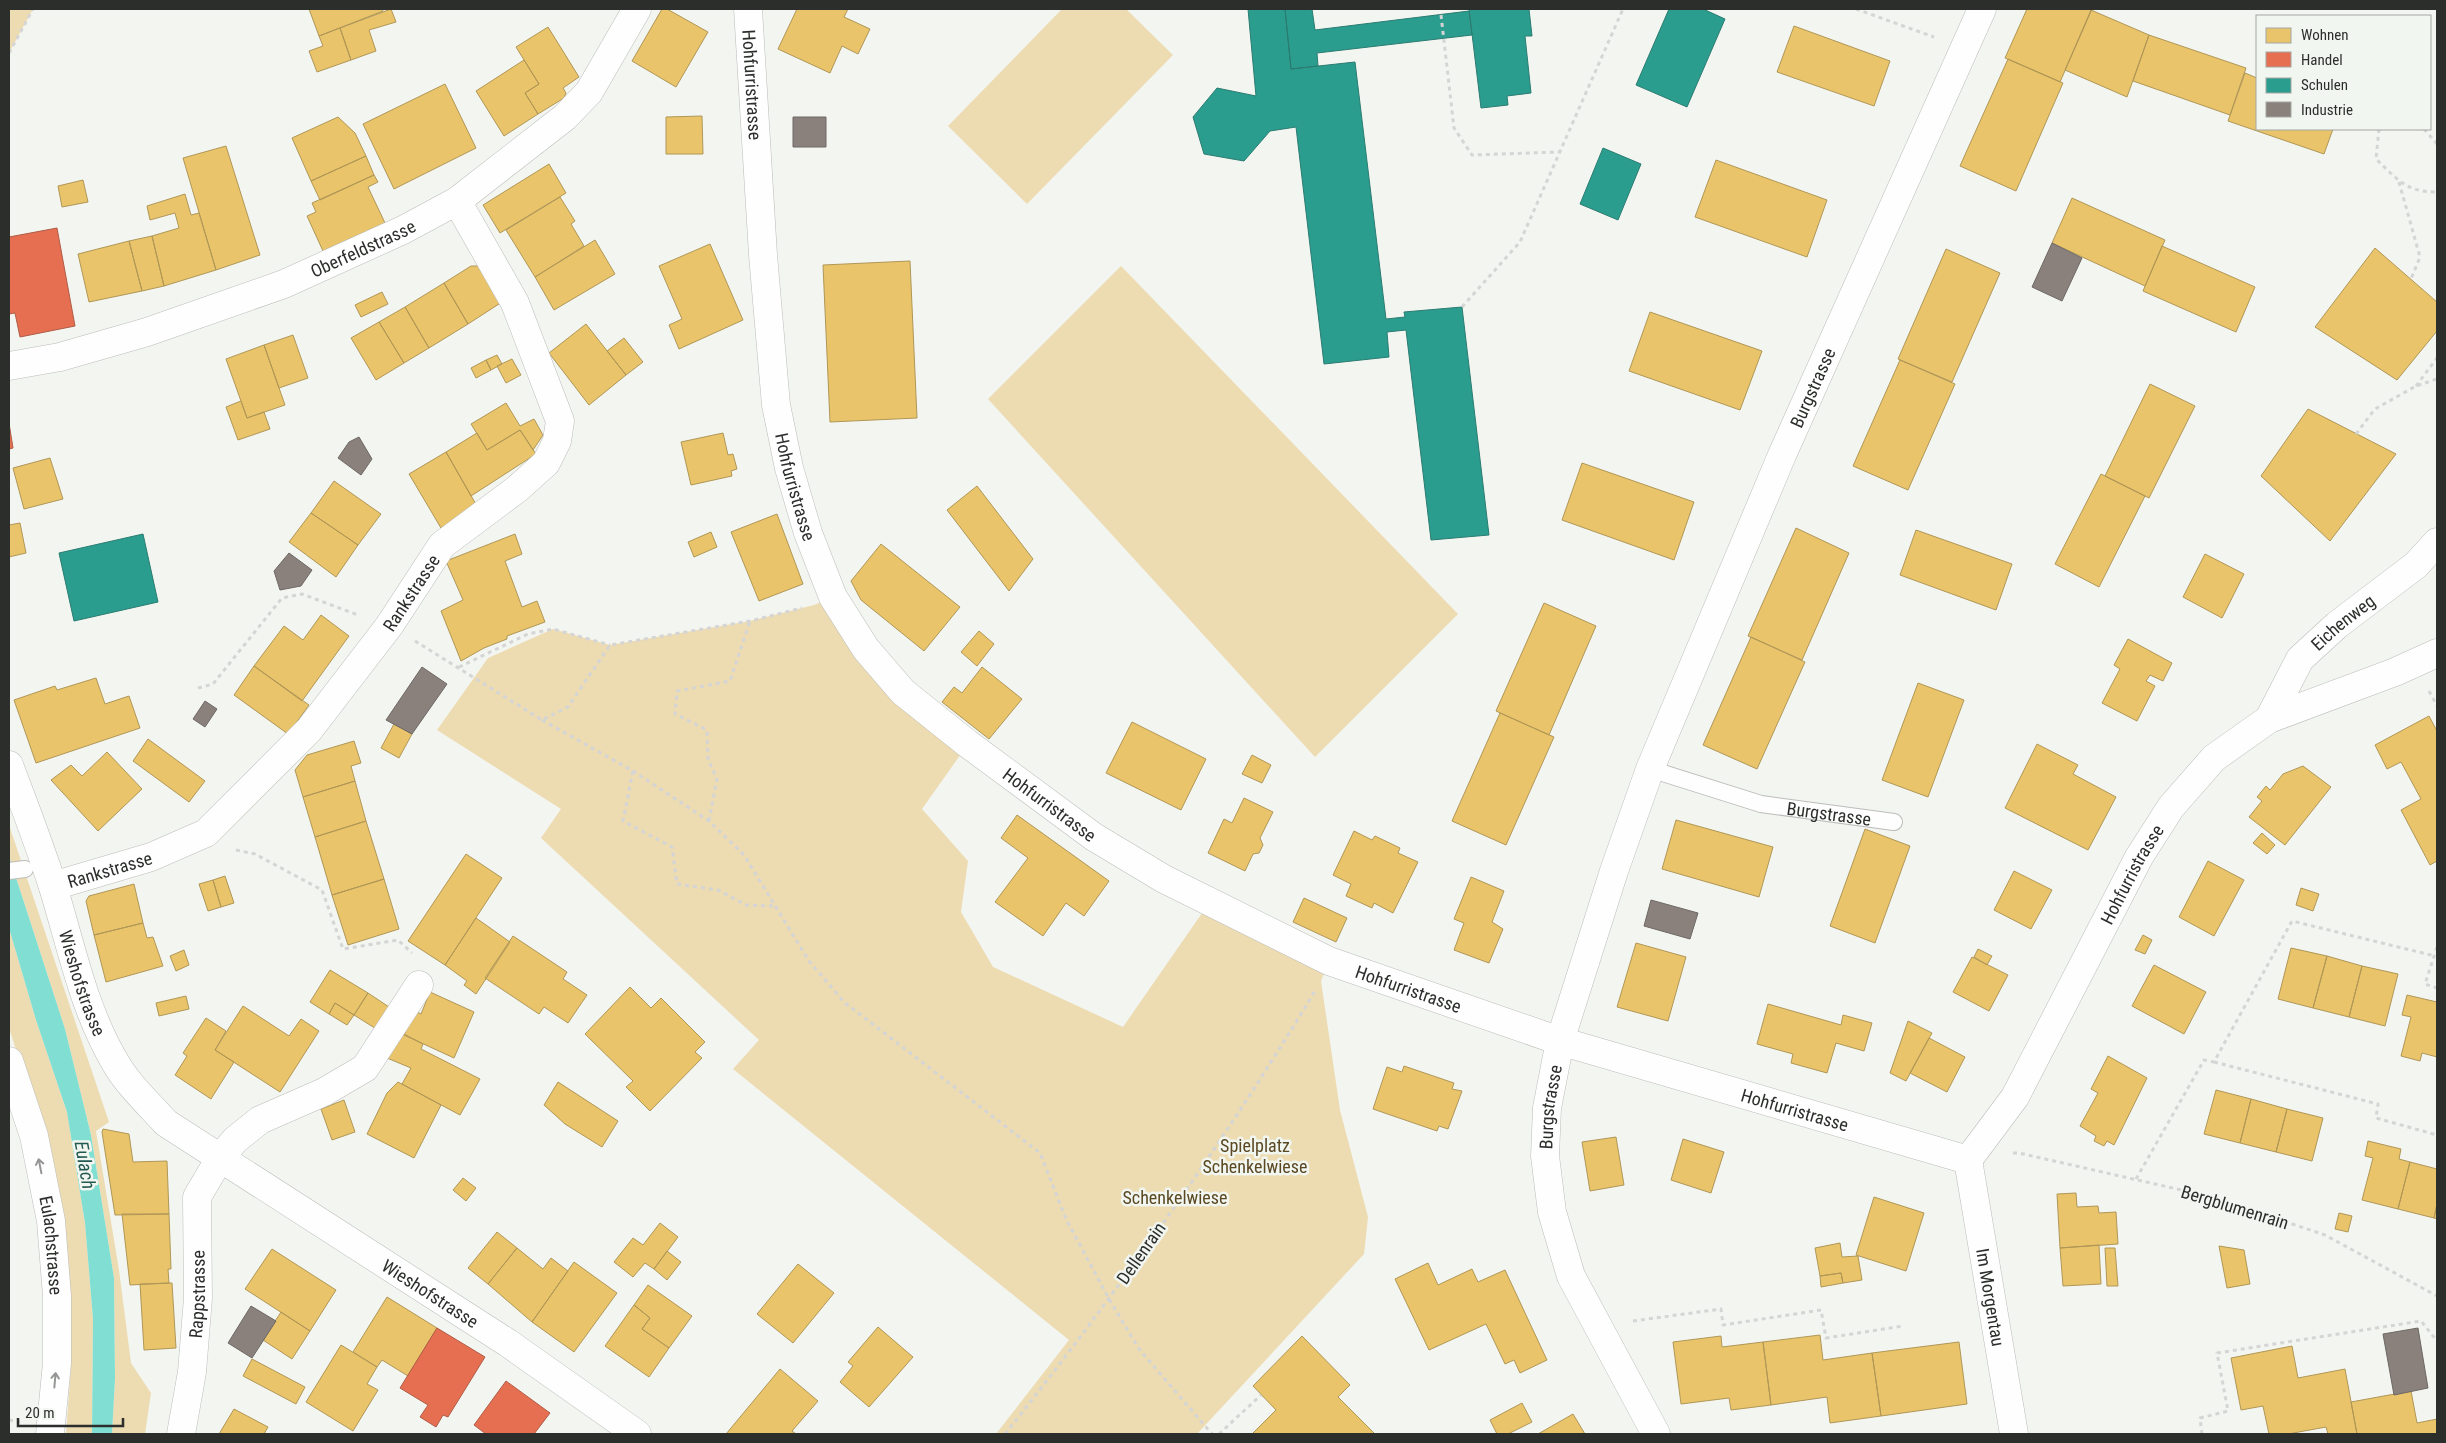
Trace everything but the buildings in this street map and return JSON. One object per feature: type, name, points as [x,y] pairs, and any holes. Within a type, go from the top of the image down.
[{"type":"street","name":"Oberfeldstrasse","points":[[9,366],[60,357],[147,332],[284,284],[403,230],[457,201],[565,117],[589,92],[637,9]]},
{"type":"street","name":"Hohfurristrasse","points":[[748,9],[763,255],[776,405],[789,468],[808,533],[833,597],[866,649],[903,692],[1030,791],[1094,837],[1164,879],[1330,961],[1560,1041],[1968,1160],[2015,1097],[2139,857],[2170,807],[2214,758],[2269,719],[2427,660],[2437,653]]},
{"type":"street","name":"Burgstrasse","points":[[1656,1434],[1571,1276],[1552,1212],[1545,1156],[1547,1108],[1560,1041],[1614,871],[1650,769],[1782,455],[1982,9]]},
{"type":"street","name":"Rankstrasse","points":[[53,886],[151,857],[206,833],[308,730],[389,626],[442,545],[517,489],[546,464],[557,441],[560,421],[516,304],[457,201]]},
{"type":"street","name":"Eichenweg","points":[[2269,719],[2300,659],[2337,625],[2416,565],[2437,542]]},
{"type":"street","name":"Wieshofstrasse","points":[[9,765],[53,886],[85,995],[99,1031],[115,1063],[138,1093],[166,1123],[508,1343],[637,1434]]},
{"type":"street","points":[[220,1158],[235,1140],[260,1120],[324,1092],[365,1068],[419,985]]},
{"type":"street","name":"Eulachstrasse","points":[[9,1061],[34,1136],[51,1221],[57,1315],[57,1363],[50,1434]]},
{"type":"street","name":"Rappstrasse","points":[[181,1434],[192,1372],[198,1298],[197,1198],[220,1158]]},
{"type":"street","name":"Im Morgentau","points":[[1968,1160],[2014,1434]]},
{"type":"lane","name":"Burgstrasse","points":[[1650,769],[1761,804],[1894,822]]},
{"type":"lane","points":[[9,871],[25,868]]},
{"type":"path","points":[[9,54],[33,9]]},
{"type":"path","points":[[1462,307],[1520,242],[1623,9]]},
{"type":"path","points":[[1856,9],[1965,48]]},
{"type":"path","points":[[1442,15],[1454,128],[1472,154],[1559,152]]},
{"type":"path","points":[[2379,130],[2376,159],[2399,182],[2418,192],[2437,192]]},
{"type":"path","points":[[2425,130],[2437,144]]},
{"type":"path","points":[[2399,182],[2420,257],[2411,279]]},
{"type":"path","points":[[2416,386],[2437,358]]},
{"type":"path","points":[[2356,434],[2375,409],[2416,386],[2437,379]]},
{"type":"path","points":[[198,688],[213,684],[282,598],[302,594],[389,626],[459,667],[542,720],[633,771],[709,821],[744,855],[809,961],[844,1002],[1040,1153],[1066,1219],[1109,1300],[1139,1349],[1212,1434]]},
{"type":"path","points":[[459,667],[528,634],[553,629],[610,645],[750,621],[814,605],[833,597]]},
{"type":"path","points":[[709,821],[717,779],[708,759],[707,730],[675,714],[677,691],[730,681],[750,621]]},
{"type":"path","points":[[542,720],[568,707],[610,645]]},
{"type":"path","points":[[2428,689],[2437,706]]},
{"type":"path","points":[[633,771],[623,821],[672,847],[677,884],[718,890],[746,905],[775,906]]},
{"type":"path","points":[[206,833],[220,846],[255,854],[322,890],[343,949],[398,940],[412,953],[420,972],[419,985]]},
{"type":"path","points":[[2214,1062],[2292,920],[2435,956]]},
{"type":"path","points":[[2437,947],[2425,984],[2437,988]]},
{"type":"path","name":"Dellenrain","points":[[1005,1434],[1109,1300],[1271,1063],[1321,981],[1330,961]]},
{"type":"path","points":[[2136,1179],[2204,1060],[2378,1104],[2376,1118],[2437,1135]]},
{"type":"path","name":"Bergblumenrain","points":[[2019,1153],[2212,1197],[2325,1235],[2437,1296]]},
{"type":"path","points":[[1640,1320],[1721,1309],[1723,1325],[1821,1310],[1826,1338],[1903,1326]]},
{"type":"path","points":[[2202,1434],[2200,1418],[2228,1411],[2217,1353],[2421,1321],[2437,1341]]},
{"type":"path","points":[[1219,1434],[1261,1395]]},
{"type":"green space","points":[[9,9],[33,9],[9,53]]},
{"type":"green space","points":[[1062,9],[1126,9],[1173,55],[1027,204],[948,126]]},
{"type":"green space","points":[[1121,266],[1458,614],[1315,757],[988,399]]},
{"type":"green space","name":"Schenkelwiese","points":[[833,597],[968,744],[922,809],[968,861],[961,912],[993,967],[1123,1027],[1209,903],[1329,961],[1321,981],[1340,1110],[1368,1217],[1364,1254],[1197,1434],[996,1434],[1069,1340],[733,1069],[759,1040],[541,838],[561,809],[437,730],[488,658],[553,629],[610,645],[750,621],[814,605]]},
{"type":"green space","points":[[9,825],[109,1122],[96,1131],[119,1270],[131,1363],[151,1393],[145,1434],[112,1434],[115,1379],[114,1278],[91,1135],[65,1029],[9,856]]},
{"type":"green space","points":[[9,928],[36,1020],[67,1112],[85,1223],[93,1319],[92,1434],[66,1434],[71,1367],[58,1195],[42,1130],[9,1028]]},
{"type":"water","name":"Eulach","points":[[9,856],[65,1029],[91,1135],[114,1278],[115,1379],[112,1434],[92,1434],[93,1319],[85,1223],[67,1112],[36,1020],[9,928]]},
{"type":"park label","name":"Spielplatz Schenkelwiese","points":[[1255,1155]]}]
